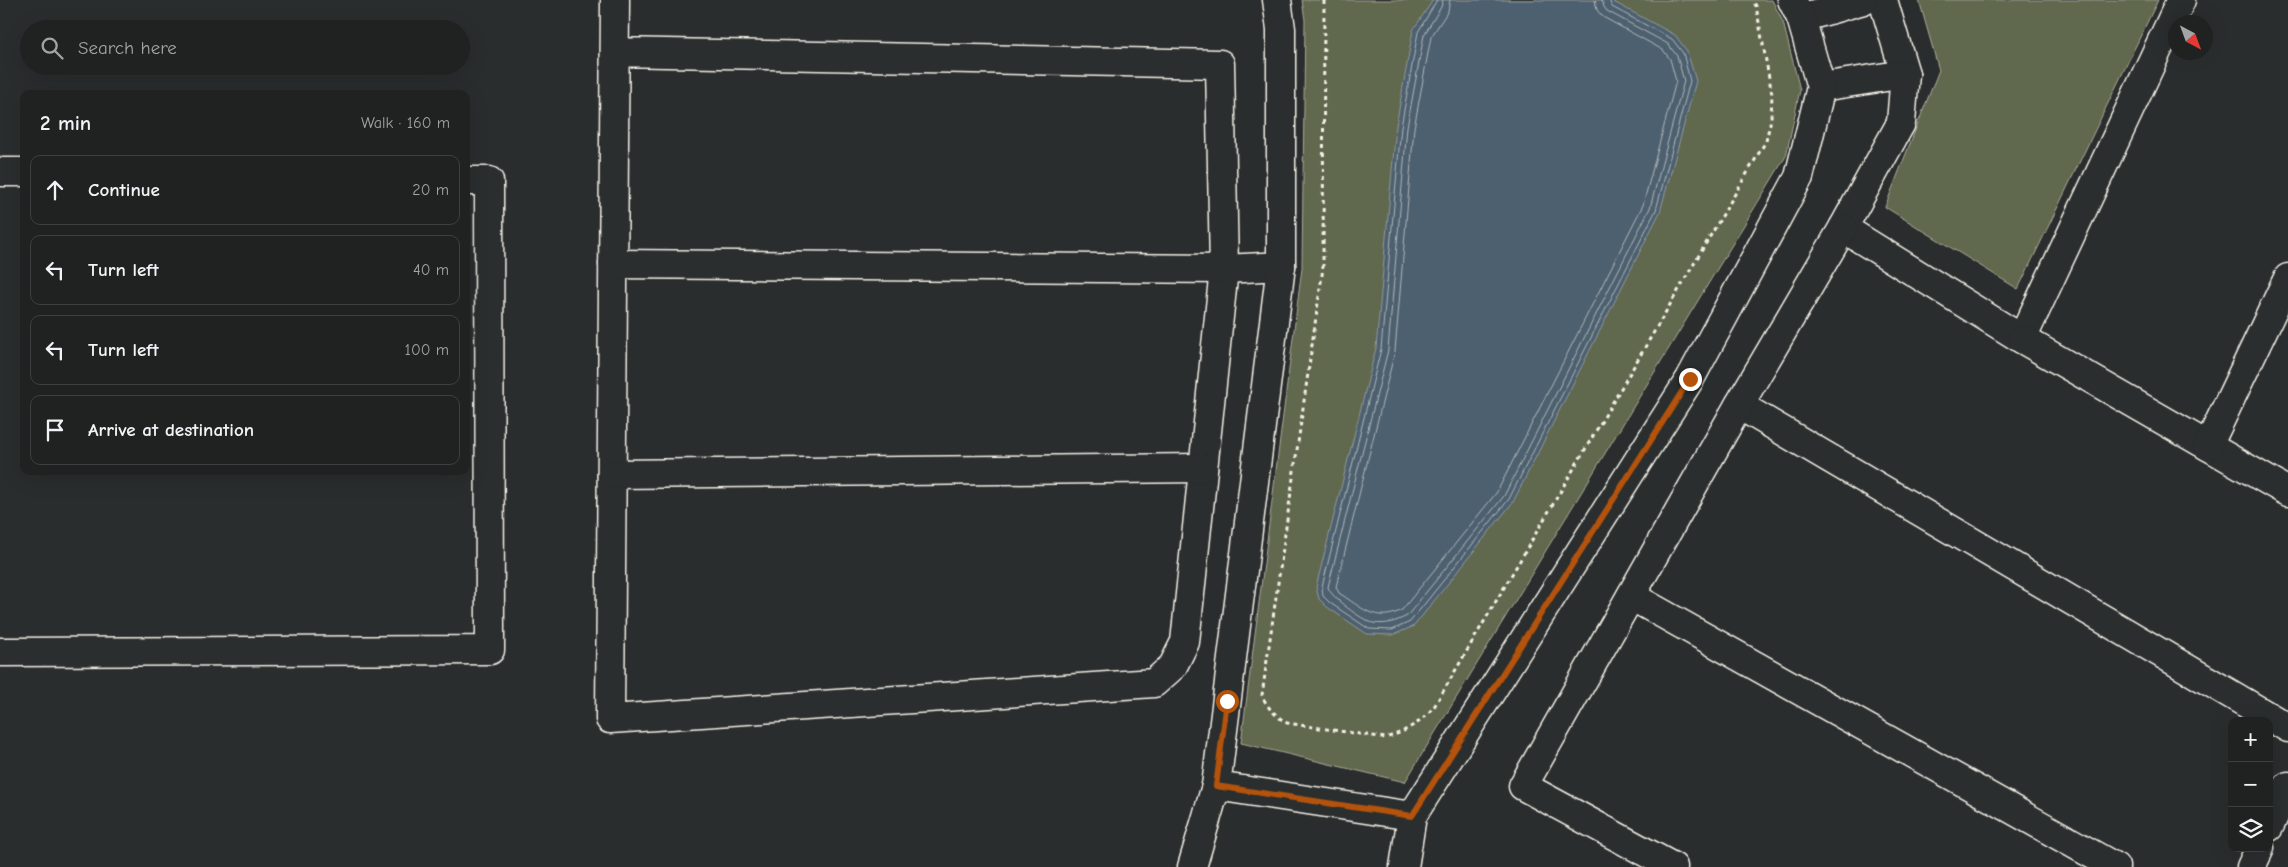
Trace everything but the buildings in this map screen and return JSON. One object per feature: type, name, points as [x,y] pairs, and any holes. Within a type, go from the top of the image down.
[{"type":"street","points":[[615,0],[610,719],[1154,683],[1173,666],[1185,642],[1224,269],[1220,64],[615,52]]},
{"type":"street","points":[[1192,867],[1216,786],[1281,266],[1281,29],[1277,0]]},
{"type":"street","points":[[1404,867],[1412,816],[1690,379],[1799,177],[1821,87],[1797,9],[1863,0]]},
{"type":"street","points":[[1673,867],[1523,786],[1739,405],[1843,228],[1901,123],[1905,74],[1883,0]]},
{"type":"street","points":[[2022,338],[2180,0]]},
{"type":"street","points":[[1821,87],[1905,74]]},
{"type":"street","points":[[0,172],[20,172]]},
{"type":"street","points":[[0,652],[490,650],[489,181],[470,181]]},
{"type":"street","points":[[1843,228],[2022,338],[2288,492]]},
{"type":"street","points":[[613,264],[1224,269],[1281,266]]},
{"type":"street","points":[[2208,446],[2288,278]]},
{"type":"street","points":[[1739,405],[2288,728]]},
{"type":"street","points":[[612,474],[1203,468]]},
{"type":"street","points":[[1631,596],[2115,867]]},
{"type":"street","points":[[1216,786],[1412,816]]},
{"type":"street","points":[[2273,818],[2288,786]]},
{"type":"street","points":[[2251,867],[2258,852]]},
{"type":"path","points":[[1324,0],[1323,268],[1262,694],[1265,703],[1274,714],[1287,722],[1386,738],[1402,732],[1422,720],[1434,707],[1766,141],[1771,119],[1772,94],[1756,6],[1753,0]]},
{"type":"green space","points":[[1302,0],[1772,0],[1783,22],[1800,90],[1786,156],[1405,782],[1241,743],[1302,268],[1305,20]]},
{"type":"green space","points":[[1919,0],[2158,0],[2018,289],[1885,207],[1939,70]]},
{"type":"water","points":[[1433,0],[1610,0],[1675,35],[1687,51],[1696,81],[1660,212],[1513,502],[1414,626],[1393,635],[1367,634],[1327,607],[1319,599],[1316,587],[1376,348],[1396,126],[1413,30]]},
{"type":"route","points":[[1227,701],[1216,786],[1412,816],[1690,379]]}]
